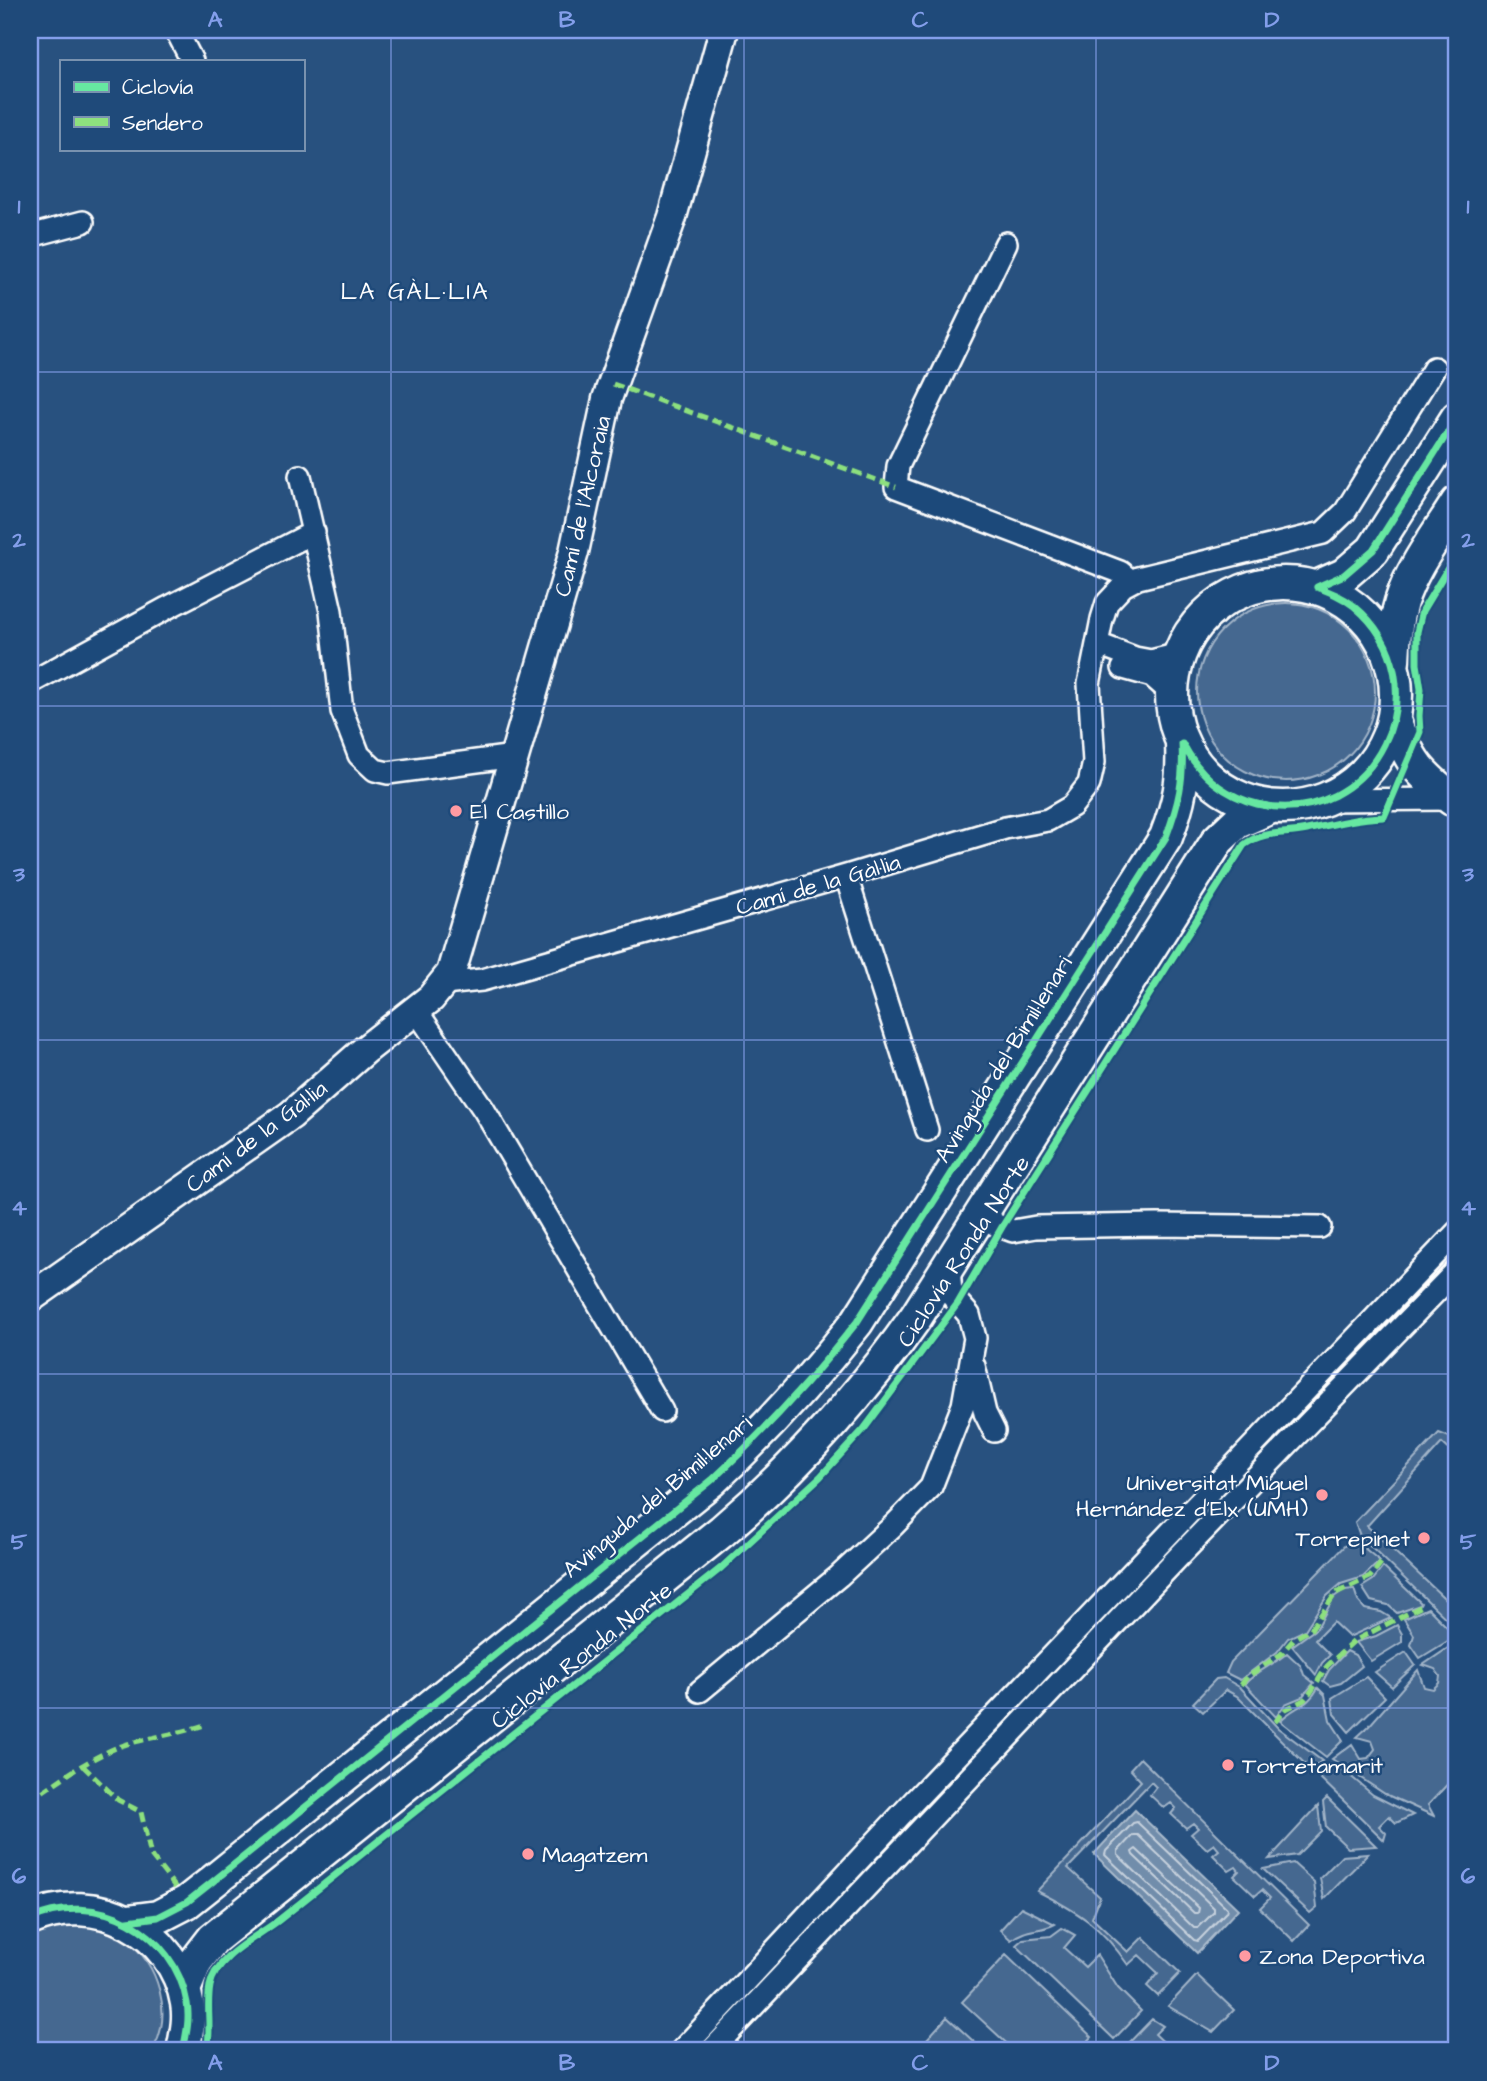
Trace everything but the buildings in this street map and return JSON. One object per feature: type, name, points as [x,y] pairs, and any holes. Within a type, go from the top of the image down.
[{"type":"main road","points":[[1317,587],[1344,575],[1373,550],[1457,418]]},
{"type":"main road","points":[[1393,663],[1380,635],[1367,618],[1345,600],[1317,587],[1298,583],[1250,587],[1211,609],[1197,624],[1180,654],[1170,692],[1182,744],[1206,777],[1227,792],[1246,801],[1271,807],[1296,807],[1324,800],[1343,791],[1366,772],[1381,752],[1394,721],[1397,687],[1393,663],[1396,624],[1402,600],[1417,568],[1457,503]]},
{"type":"main road","points":[[1394,721],[1409,758],[1426,778],[1455,799]]},
{"type":"main road","name":"Avinguda del Bimil·lenari","points":[[128,1921],[158,1917],[177,1908],[211,1883],[712,1480],[756,1440],[802,1391],[857,1322],[1166,837],[1180,798],[1184,772],[1182,744]]},
{"type":"main road","points":[[184,1990],[196,1961],[213,1940],[712,1540],[773,1488],[885,1362],[1218,840],[1237,822],[1271,807]]},
{"type":"main road","points":[[30,1919],[71,1908],[101,1911],[128,1921],[150,1936],[167,1955],[184,1990],[188,2027],[183,2051]]},
{"type":"street","points":[[176,30],[191,60]]},
{"type":"street","name":"Camí de l'Alcoraia","points":[[443,984],[456,960],[574,552],[607,399],[672,217],[724,30]]},
{"type":"street","points":[[30,236],[83,222]]},
{"type":"street","points":[[1006,243],[898,466],[896,487],[1120,572],[1131,582]]},
{"type":"street","name":"Camí de la Gàl·lia","points":[[30,1298],[291,1115],[365,1050],[431,998],[443,984],[482,980],[1005,828],[1048,820],[1072,806],[1089,784],[1094,762],[1089,684],[1107,603],[1123,586],[1138,578],[1323,533],[1345,512],[1434,368]]},
{"type":"street","points":[[300,476],[331,611],[342,711],[359,755],[375,770],[388,774],[514,757]]},
{"type":"street","points":[[30,683],[155,614],[314,532]]},
{"type":"street","points":[[1096,652],[1151,660],[1180,654]]},
{"type":"street","points":[[1096,652],[1152,676],[1170,692]]},
{"type":"street","points":[[1324,800],[1455,799]]},
{"type":"street","points":[[846,876],[927,1129]]},
{"type":"street","points":[[416,1010],[484,1110],[662,1411]]},
{"type":"street","points":[[985,1208],[994,1224],[1013,1231],[1036,1227],[1090,1226],[1320,1227]]},
{"type":"street","points":[[681,2051],[923,1792],[1457,1232]]},
{"type":"street","points":[[700,1691],[839,1576],[931,1487],[962,1405],[975,1338],[969,1315],[951,1295],[948,1266]]},
{"type":"street","points":[[711,2051],[1183,1552],[1457,1270]]},
{"type":"street","points":[[972,1357],[985,1413],[994,1432]]},
{"type":"shaded area","points":[[1286,603],[1303,604],[1320,610],[1349,629],[1368,658],[1374,675],[1374,709],[1368,726],[1349,755],[1320,774],[1303,780],[1286,781],[1269,780],[1252,774],[1223,755],[1204,726],[1198,709],[1197,692],[1198,675],[1204,658],[1223,629],[1252,610],[1269,604]]},
{"type":"shaded area","points":[[1439,1433],[1457,1440],[1457,1457],[1442,1443],[1367,1526],[1457,1610],[1457,1629],[1360,1536],[1355,1522]]},
{"type":"shaded area","points":[[1352,1538],[1380,1561],[1363,1577],[1341,1584],[1327,1596],[1305,1630],[1288,1638],[1277,1652],[1240,1680],[1226,1673],[1231,1662]]},
{"type":"shaded area","points":[[1383,1567],[1421,1603],[1420,1605],[1397,1613],[1388,1605],[1371,1601],[1362,1587],[1373,1580]]},
{"type":"shaded area","points":[[1354,1589],[1358,1601],[1365,1609],[1381,1612],[1391,1618],[1349,1637],[1333,1622],[1315,1640],[1330,1655],[1316,1675],[1292,1646],[1317,1628],[1334,1597],[1344,1590]]},
{"type":"shaded area","points":[[1428,1608],[1456,1636],[1420,1658],[1411,1645],[1414,1635],[1404,1619]]},
{"type":"shaded area","points":[[1397,1625],[1402,1634],[1402,1642],[1371,1661],[1356,1642],[1376,1636]]},
{"type":"shaded area","points":[[1457,1642],[1457,1774],[1428,1805],[1434,1816],[1385,1794],[1332,1759],[1352,1744],[1361,1759],[1368,1758],[1375,1749],[1372,1741],[1357,1737],[1418,1670],[1424,1687],[1433,1689],[1439,1683],[1440,1676],[1435,1669],[1423,1665]]},
{"type":"shaded area","points":[[1347,1651],[1355,1655],[1362,1666],[1341,1683],[1330,1686],[1323,1681],[1329,1670]]},
{"type":"shaded area","points":[[1406,1652],[1415,1665],[1392,1687],[1375,1672]]},
{"type":"shaded area","points":[[1287,1653],[1314,1683],[1302,1697],[1285,1704],[1276,1717],[1245,1684]]},
{"type":"shaded area","points":[[1366,1677],[1385,1697],[1349,1732],[1334,1714],[1332,1698]]},
{"type":"shaded area","points":[[1224,1678],[1241,1688],[1278,1728],[1322,1761],[1310,1769],[1237,1696],[1226,1690],[1203,1712],[1193,1703],[1216,1679]]},
{"type":"shaded area","points":[[1318,1688],[1325,1695],[1330,1720],[1343,1740],[1326,1757],[1280,1721],[1310,1699]]},
{"type":"shaded area","points":[[1140,1758],[1309,1925],[1294,1941],[1260,1908],[1270,1898],[1262,1890],[1255,1896],[1234,1876],[1239,1871],[1236,1867],[1229,1871],[1213,1855],[1219,1850],[1214,1844],[1207,1849],[1191,1834],[1198,1828],[1193,1823],[1186,1828],[1171,1814],[1176,1808],[1171,1803],[1164,1808],[1150,1795],[1156,1787],[1151,1782],[1068,1868],[1100,1897],[1092,1918],[1128,1952],[1143,1937],[1180,1973],[1158,1996],[1147,1986],[1158,1973],[1139,1955],[1128,1965],[1088,1921],[1037,1891],[1141,1781],[1130,1769]]},
{"type":"shaded area","points":[[1328,1764],[1348,1774],[1373,1795],[1413,1815],[1396,1823],[1389,1816],[1379,1826],[1386,1833],[1384,1840],[1316,1774]]},
{"type":"shaded area","points":[[1327,1798],[1376,1846],[1348,1848],[1326,1827],[1323,1802]]},
{"type":"shaded area","points":[[1318,1806],[1321,1831],[1297,1855],[1269,1859]]},
{"type":"shaded area","points":[[1368,1854],[1324,1899],[1320,1878],[1342,1856]]},
{"type":"shaded area","points":[[1293,1863],[1314,1882],[1317,1907],[1310,1913],[1263,1869]]},
{"type":"shaded area","points":[[1021,1907],[1055,1924],[1011,1940],[1000,1930]]},
{"type":"shaded area","points":[[67,1924],[97,1927],[112,1932],[137,1949],[147,1962],[160,1991],[162,2006],[159,2037],[152,2051],[30,2051],[30,1937],[39,1931]]},
{"type":"shaded area","points":[[1062,1928],[1075,1935],[1064,1948],[1085,1967],[1097,1955],[1118,1988],[1141,2011],[1114,2039],[1016,1945],[1023,1939],[1051,1936]]},
{"type":"shaded area","points":[[1006,1955],[1092,2037],[1079,2051],[1015,2051],[962,2002]]},
{"type":"shaded area","points":[[1197,1975],[1234,2010],[1213,2032],[1168,2006]]},
{"type":"shaded area","points":[[947,2017],[984,2051],[916,2051]]},
{"type":"shaded area","points":[[1152,2019],[1163,2026],[1155,2034],[1173,2051],[1127,2051],[1124,2048]]},
{"type":"water","points":[[1135,1810],[1238,1909],[1197,1953],[1094,1854]]},
{"type":"marked path","points":[[613,384],[896,487]]},
{"type":"marked path","points":[[1241,1685],[1247,1677],[1281,1654],[1294,1639],[1311,1629],[1336,1593],[1370,1577],[1381,1563]]},
{"type":"marked path","points":[[1275,1722],[1286,1709],[1304,1700],[1327,1666],[1354,1641],[1424,1605]]},
{"type":"marked path","points":[[30,1800],[112,1750],[204,1725]]},
{"type":"marked path","points":[[83,1766],[118,1800],[141,1812],[151,1856],[176,1888]]},
{"type":"cycle path","points":[[1317,587],[1344,575],[1373,550],[1457,418]]},
{"type":"cycle path","name":"Ciclovía Ronda Norte","points":[[207,2051],[210,1986],[213,1976],[228,1957],[279,1920],[721,1568],[820,1477],[864,1429],[958,1303],[1002,1227],[1244,845],[1267,835],[1384,817],[1420,732],[1421,689],[1417,664],[1417,632],[1422,611],[1457,553]]},
{"type":"cycle path","points":[[1184,746],[1214,783],[1234,796],[1257,804],[1299,806],[1335,795],[1364,774],[1384,744],[1395,710],[1395,673],[1381,638],[1354,606],[1317,587]]},
{"type":"cycle path","points":[[128,1921],[158,1917],[187,1902],[211,1883],[712,1480],[751,1443],[805,1384],[857,1322],[1166,837],[1180,791],[1182,744]]},
{"type":"cycle path","points":[[30,1919],[55,1911],[81,1909],[106,1913],[129,1923],[149,1937],[167,1955],[180,1977],[188,2009],[183,2051]]},
{"type":"place","name":"El Castillo","points":[[456,811]]},
{"type":"place","name":"Universitat Miguel Hernández d'Elx (UMH)","points":[[1322,1495]]},
{"type":"place","name":"Torrepinet","points":[[1424,1538]]},
{"type":"place","name":"Torretamarit","points":[[1228,1765]]},
{"type":"place","name":"Magatzem","points":[[528,1854]]},
{"type":"place","name":"Zona Deportiva","points":[[1245,1956]]},
{"type":"district","name":"LA GÀL·LIA","points":[[415,291]]}]
